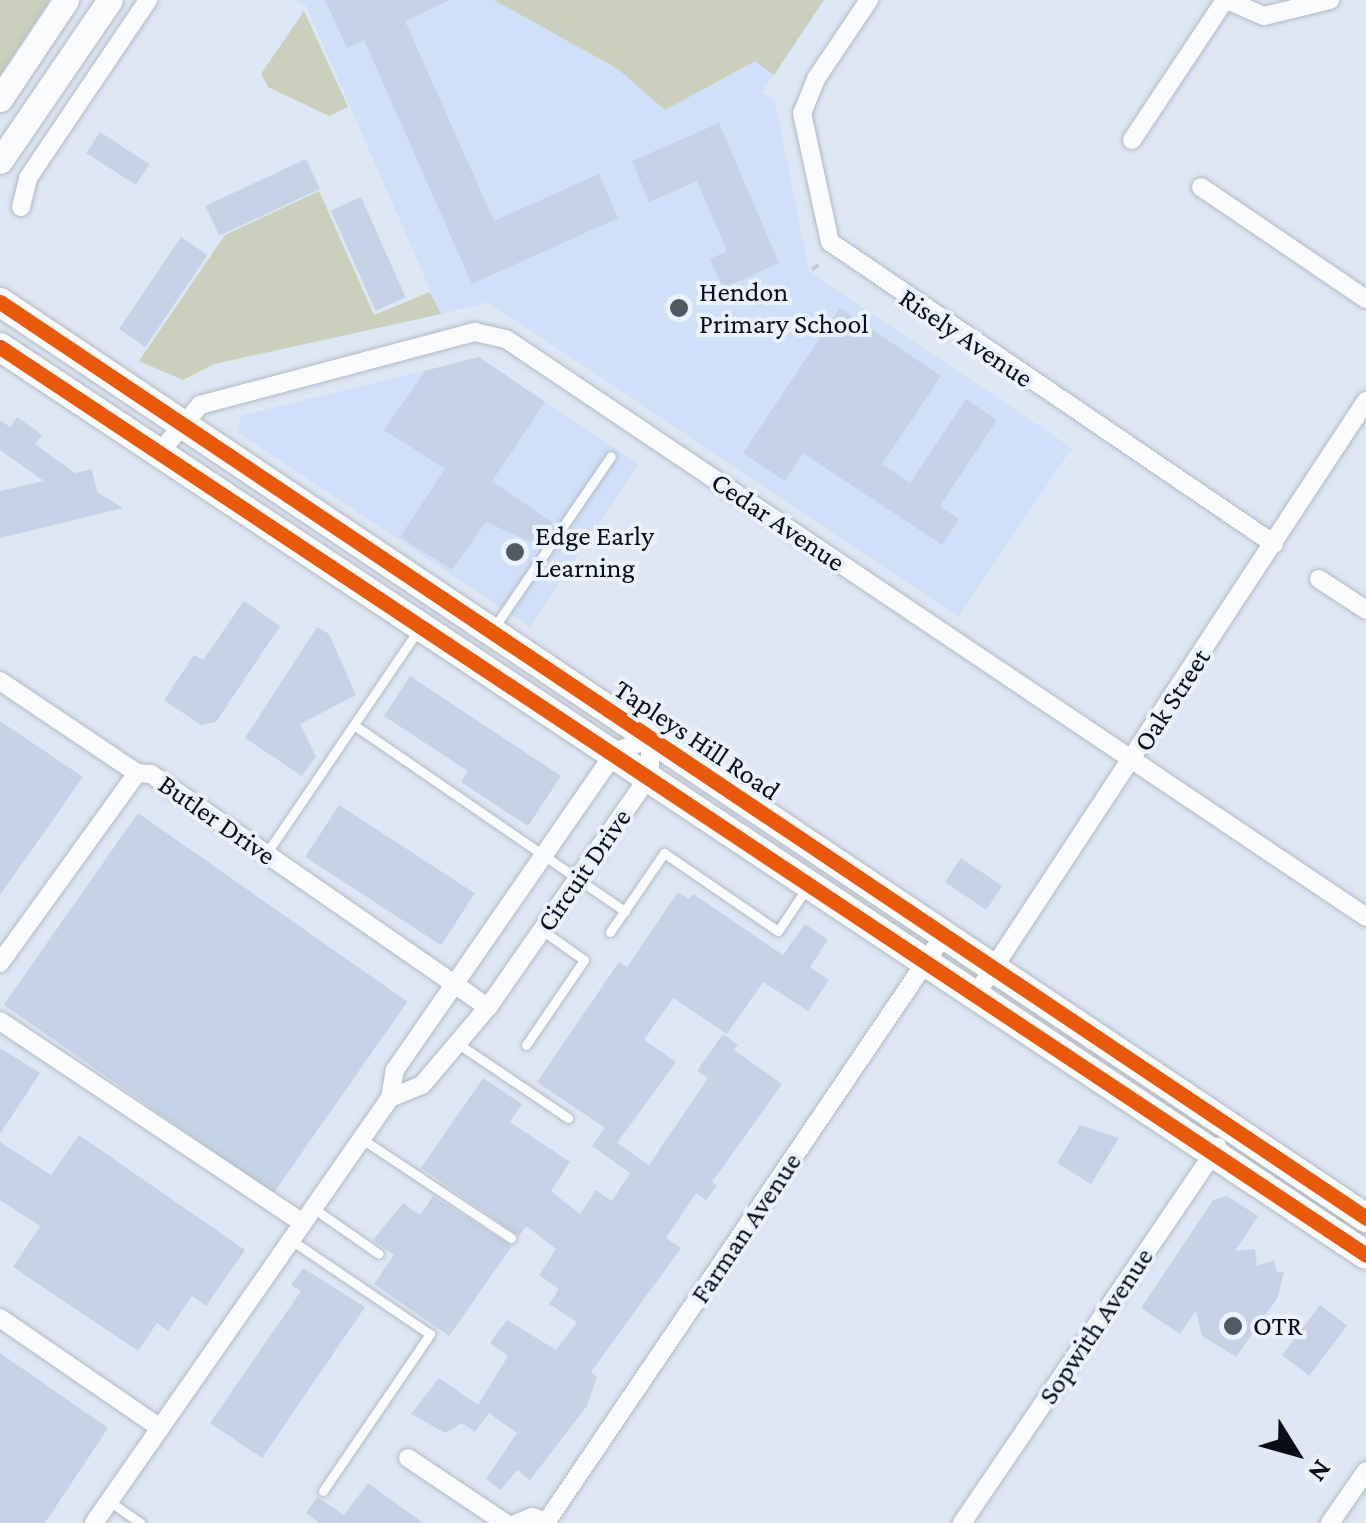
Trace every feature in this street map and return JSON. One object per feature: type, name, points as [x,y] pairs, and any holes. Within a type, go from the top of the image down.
[{"type":"main road","points":[[0,99],[66,0]]},
{"type":"main road","points":[[0,161],[110,0]]},
{"type":"main road","name":"Tapleys Hill Road","points":[[0,302],[1365,1215]]},
{"type":"main road","name":"Tapleys Hill Road","points":[[0,346],[616,751],[975,996],[1356,1248]]},
{"type":"street","points":[[21,208],[28,178],[148,0]]},
{"type":"street","name":"Risely Avenue","points":[[869,0],[816,79],[802,112],[830,242],[1274,544]]},
{"type":"street","points":[[1132,140],[1226,0],[1264,16],[1330,0]]},
{"type":"street","points":[[76,51],[114,50]]},
{"type":"street","points":[[1201,186],[1366,299]]},
{"type":"street","name":"Cedar Avenue","points":[[159,452],[180,422],[200,405],[474,332],[506,339],[1366,917]]},
{"type":"street","name":"Oak Street","points":[[975,996],[1366,402]]},
{"type":"street","points":[[1318,579],[1366,610]]},
{"type":"street","points":[[0,681],[138,774]]},
{"type":"street","points":[[616,751],[650,739],[650,775]]},
{"type":"street","name":"Circuit Drive","points":[[94,1523],[390,1098],[395,1070],[616,751]]},
{"type":"street","name":"Butler Drive","points":[[0,964],[138,774],[150,774],[488,1007]]},
{"type":"street","name":"Circuit Drive","points":[[390,1098],[422,1085],[488,1007],[650,775]]},
{"type":"street","name":"Farman Avenue","points":[[548,1522],[944,935]]},
{"type":"street","points":[[0,1021],[308,1215]]},
{"type":"street","name":"Sopwith Avenue","points":[[962,1523],[1230,1128]]},
{"type":"street","points":[[0,1318],[160,1428]]},
{"type":"street","points":[[408,1458],[505,1523]]},
{"type":"street","points":[[1330,1523],[1366,1471]]},
{"type":"street","points":[[517,1523],[548,1522]]},
{"type":"lane","points":[[492,632],[611,456]]},
{"type":"lane","points":[[266,854],[422,624]]},
{"type":"lane","points":[[354,725],[625,910]]},
{"type":"lane","points":[[610,932],[664,853],[778,931],[810,884]]},
{"type":"lane","points":[[526,1045],[584,960],[542,930]]},
{"type":"lane","points":[[457,1043],[568,1118]]},
{"type":"lane","points":[[362,1138],[511,1238]]},
{"type":"lane","points":[[308,1215],[379,1254]]},
{"type":"lane","points":[[1356,1248],[1365,1215]]},
{"type":"lane","points":[[291,1240],[430,1334],[324,1491]]},
{"type":"lane","points":[[109,1502],[141,1523]]},
{"type":"shaded area","name":"Hendon Primary School","points":[[294,0],[824,0],[762,92],[775,101],[809,272],[1072,448],[959,616],[488,302],[441,314],[306,6]]},
{"type":"shaded area","points":[[479,357],[638,464],[530,627],[238,433],[240,416]]},
{"type":"green space","points":[[0,0],[50,0],[0,75]]},
{"type":"green space","points":[[494,0],[824,0],[774,75],[755,61],[665,110],[618,69]]},
{"type":"green space","points":[[304,11],[348,107],[329,116],[268,87],[261,74]]},
{"type":"green space","points":[[319,191],[374,315],[430,292],[441,314],[214,364],[183,380],[139,361],[225,235]]},
{"type":"building","points":[[325,0],[450,0],[405,21],[494,221],[599,174],[618,218],[472,284],[364,40],[347,48]]},
{"type":"building","points":[[719,123],[779,263],[723,288],[710,259],[727,251],[697,181],[649,202],[632,161]]},
{"type":"building","points":[[100,132],[149,164],[136,185],[86,153]]},
{"type":"building","points":[[306,159],[320,189],[219,236],[205,206]]},
{"type":"building","points":[[361,197],[406,297],[376,311],[331,210]]},
{"type":"building","points":[[181,237],[208,255],[145,347],[119,329]]},
{"type":"building","points":[[840,308],[941,376],[882,464],[910,483],[966,399],[997,420],[940,506],[959,519],[942,545],[803,453],[785,481],[743,453]]},
{"type":"building","points":[[479,357],[545,402],[492,481],[553,523],[538,545],[486,522],[452,570],[400,537],[445,469],[384,430],[425,371]]},
{"type":"building","points":[[17,417],[42,435],[35,444],[75,473],[92,469],[97,492],[123,508],[0,538],[0,491],[44,481],[0,450],[0,420],[10,427]]},
{"type":"building","points":[[244,601],[280,626],[216,722],[201,725],[164,700],[194,655],[203,660]]},
{"type":"building","points":[[317,627],[329,634],[356,695],[300,724],[316,757],[302,776],[245,738]]},
{"type":"building","points":[[410,676],[561,776],[528,826],[461,782],[468,771],[384,716]]},
{"type":"building","points":[[0,721],[83,777],[0,895]]},
{"type":"building","points":[[339,805],[475,893],[441,945],[305,857]]},
{"type":"building","points":[[138,813],[408,1002],[273,1193],[4,1005]]},
{"type":"building","points":[[961,858],[1002,886],[986,910],[945,882]]},
{"type":"building","points":[[678,892],[689,899],[693,894],[783,955],[805,924],[828,940],[810,967],[829,980],[808,1011],[763,982],[727,1034],[673,998],[644,1040],[676,1062],[617,1143],[649,1165],[708,1078],[697,1071],[723,1034],[738,1045],[734,1050],[782,1084],[712,1182],[717,1186],[706,1200],[696,1193],[666,1238],[681,1248],[591,1372],[597,1377],[587,1406],[530,1480],[517,1470],[501,1490],[486,1479],[517,1433],[489,1413],[475,1432],[462,1423],[445,1433],[411,1414],[439,1378],[478,1405],[508,1356],[490,1343],[507,1320],[556,1350],[577,1322],[549,1304],[559,1289],[539,1275],[556,1249],[526,1226],[519,1236],[421,1168],[483,1078],[522,1104],[510,1122],[570,1162],[551,1191],[580,1214],[596,1190],[612,1201],[630,1173],[592,1146],[605,1128],[537,1082],[619,962],[627,967]]},
{"type":"building","points":[[0,1048],[40,1073],[0,1134]]},
{"type":"building","points":[[1080,1125],[1119,1138],[1091,1184],[1057,1163]]},
{"type":"building","points":[[79,1135],[245,1250],[206,1306],[192,1296],[168,1331],[157,1323],[138,1351],[13,1267],[40,1226],[0,1200],[0,1142],[51,1175]]},
{"type":"building","points":[[433,1196],[512,1246],[449,1336],[374,1284],[394,1255],[373,1240],[403,1203],[420,1215]]},
{"type":"building","points":[[1227,1196],[1258,1216],[1235,1251],[1255,1249],[1257,1266],[1274,1260],[1277,1273],[1284,1271],[1278,1297],[1236,1357],[1202,1336],[1196,1310],[1180,1334],[1141,1308],[1213,1200]]},
{"type":"building","points":[[303,1268],[365,1307],[262,1458],[210,1423],[301,1291],[291,1285]]},
{"type":"building","points":[[1320,1305],[1347,1325],[1309,1376],[1282,1355]]},
{"type":"building","points":[[0,1353],[108,1428],[45,1523],[0,1523]]},
{"type":"building","points":[[368,1483],[423,1523],[320,1523],[306,1513],[317,1497],[344,1515]]},
{"type":"cycle path","points":[[0,302],[1366,1218]]},
{"type":"cycle path","points":[[0,347],[1366,1255]]},
{"type":"place","name":"Hendon Primary School","points":[[679,308]]},
{"type":"place","name":"Edge Early Learning","points":[[515,552]]},
{"type":"place","name":"OTR","points":[[1233,1326]]}]
